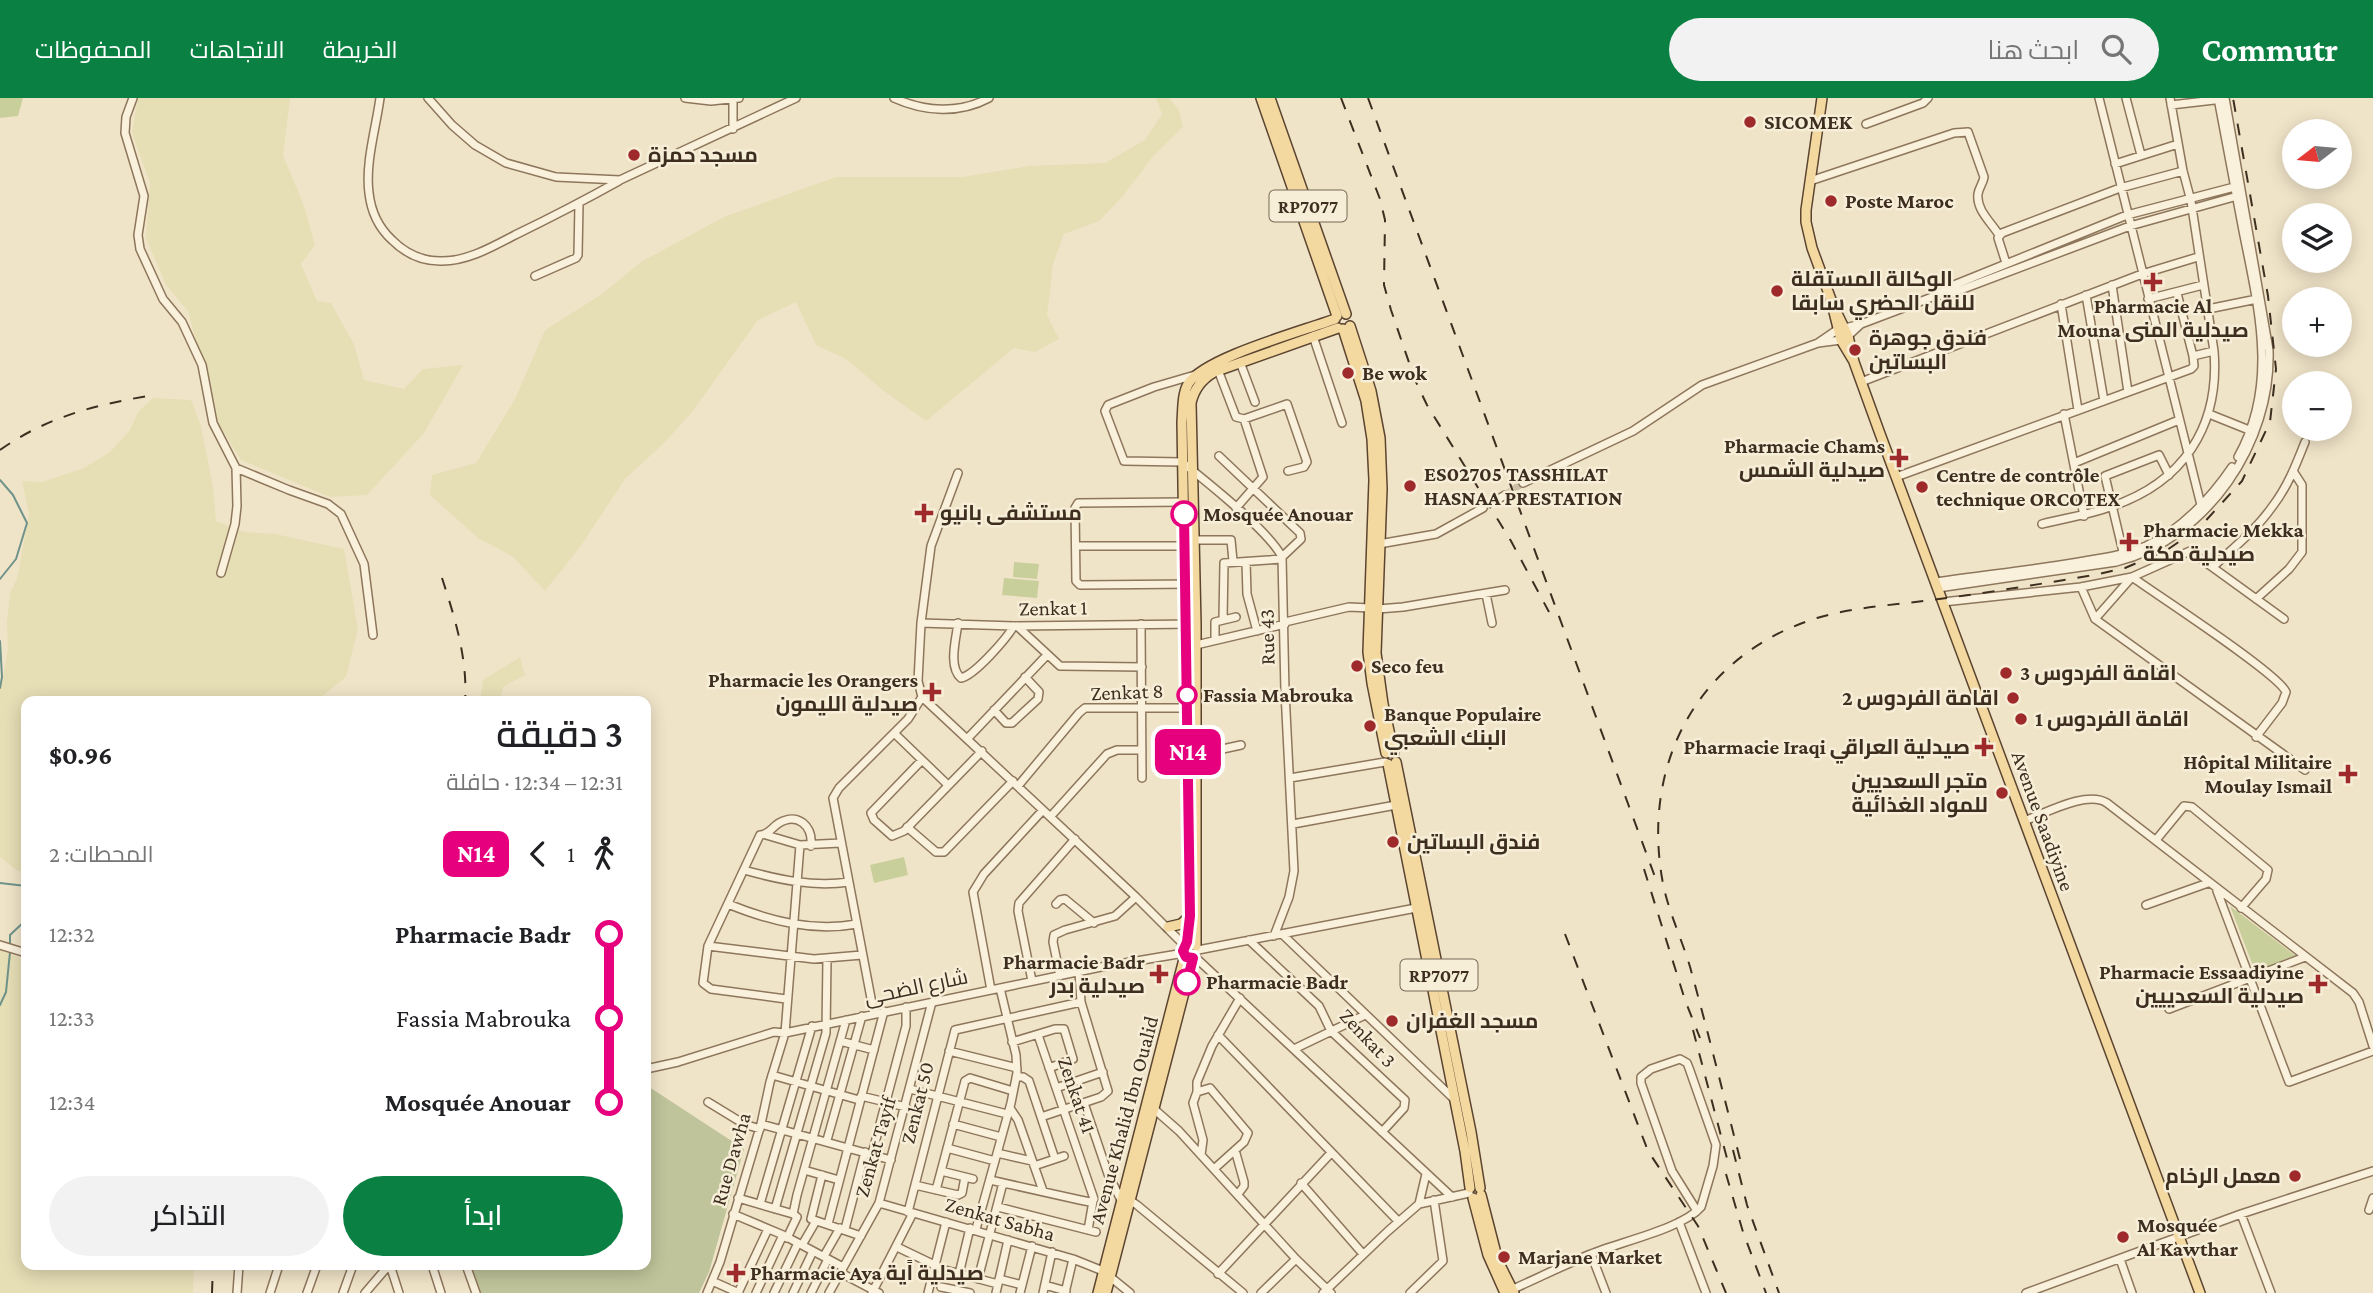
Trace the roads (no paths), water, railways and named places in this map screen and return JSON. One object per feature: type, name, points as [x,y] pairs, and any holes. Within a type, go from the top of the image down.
[{"type":"main road","name":"RP7077","points":[[1261,98],[1342,322],[1371,391],[1380,438],[1382,489],[1374,608]]},
{"type":"main road","name":"RP7077","points":[[1270,98],[1366,401],[1372,439],[1374,480],[1374,608],[1380,705],[1471,1132],[1475,1193]]},
{"type":"main road","name":"Avenue Saadiyine","points":[[1822,98],[1806,222],[1812,248],[2200,1293]]},
{"type":"main road","name":"Avenue Khalid Ibn Oualid","points":[[1125,1199],[1154,1109],[1190,951],[1193,749],[1190,412],[1193,394],[1206,377],[1218,370],[1313,336],[1342,322]]},
{"type":"main road","points":[[1195,375],[1218,362],[1342,322]]},
{"type":"main road","name":"Avenue Khalid Ibn Oualid","points":[[1190,544],[1182,462],[1184,397],[1195,375]]},
{"type":"main road","name":"Avenue Khalid Ibn Oualid","points":[[1191,624],[1196,645],[1191,708]]},
{"type":"main road","name":"Avenue Khalid Ibn Oualid","points":[[1106,1293],[1107,1274],[1125,1199],[1190,951],[1193,749]]},
{"type":"main road","name":"RP7077","points":[[1390,759],[1416,908],[1475,1193],[1491,1264],[1510,1292]]},
{"type":"main road","points":[[1168,927],[1181,924],[1190,916]]},
{"type":"main road","name":"Avenue Khalid Ibn Oualid","points":[[1098,1293],[1107,1274]]},
{"type":"street","points":[[133,98],[126,117],[125,133],[144,196],[138,235],[140,249],[163,299],[182,322],[202,365],[213,423],[236,468],[235,524],[221,573]]},
{"type":"street","points":[[380,98],[370,162],[368,191],[372,208],[388,236],[402,249],[419,258],[439,261],[463,258],[483,251],[579,204],[620,180],[796,98]]},
{"type":"street","points":[[428,98],[452,125],[475,145],[506,163],[556,177],[620,180]]},
{"type":"street","points":[[685,98],[739,98]]},
{"type":"street","points":[[733,98],[733,129]]},
{"type":"street","points":[[894,98],[915,107],[947,109],[972,105],[989,98]]},
{"type":"street","points":[[1866,124],[1923,103],[1928,98]]},
{"type":"street","points":[[2099,98],[2201,505]]},
{"type":"street","points":[[2126,98],[2141,155]]},
{"type":"street","points":[[1937,585],[2124,557],[2157,546],[2203,511],[2229,480],[2253,431],[2263,365],[2258,298],[2222,99],[2171,102],[2190,197],[2214,351],[2209,414],[2188,456],[2169,475],[2147,491],[2084,516],[2042,524]]},
{"type":"street","points":[[1810,181],[1954,133],[1968,132],[1984,177],[1984,182],[1978,189],[1978,206],[1999,235],[2006,263]]},
{"type":"street","points":[[2115,164],[2178,144]]},
{"type":"street","points":[[1999,235],[2120,188],[2183,171]]},
{"type":"street","points":[[1523,484],[1633,431],[1702,386],[1935,296],[1949,287],[2127,215],[2237,186]]},
{"type":"street","points":[[1935,296],[1947,295],[2130,226],[2191,207],[2239,196]]},
{"type":"street","points":[[535,276],[578,255],[579,204]]},
{"type":"street","points":[[1861,382],[2112,285],[2198,257]]},
{"type":"street","points":[[2112,285],[2128,392]]},
{"type":"street","points":[[2148,299],[2203,285]]},
{"type":"street","points":[[1896,477],[2192,369],[2193,356],[2177,293]]},
{"type":"street","points":[[2086,295],[2104,401]]},
{"type":"street","points":[[2208,309],[2258,298]]},
{"type":"street","points":[[2062,304],[2078,410]]},
{"type":"street","points":[[1313,336],[1342,423]]},
{"type":"street","points":[[2193,356],[2214,351]]},
{"type":"street","points":[[1240,362],[1255,402]]},
{"type":"street","points":[[1218,370],[1236,417],[1244,419],[1287,404],[1307,462],[1304,467],[1288,471]]},
{"type":"street","points":[[1195,375],[1132,395],[1105,408],[1124,461],[1182,462],[1236,508],[1276,547],[1282,558]]},
{"type":"street","points":[[2064,414],[2084,516]]},
{"type":"street","points":[[2209,414],[2253,431]]},
{"type":"street","points":[[1236,508],[1263,477],[1244,419]]},
{"type":"street","points":[[2074,463],[2179,420]]},
{"type":"street","points":[[2124,557],[2163,536],[2201,505],[2233,466],[2253,431]]},
{"type":"street","points":[[2213,567],[2273,507],[2294,471],[2305,442]]},
{"type":"street","points":[[2124,557],[2105,477],[2108,473],[2159,455],[2169,475]]},
{"type":"street","points":[[1219,456],[1300,533],[1301,539],[1282,558],[1233,561],[1223,565],[1223,619]]},
{"type":"street","points":[[236,468],[338,509],[359,547],[364,564],[373,635]]},
{"type":"street","points":[[2256,599],[2289,569],[2302,552],[2302,485],[2294,471]]},
{"type":"street","points":[[958,473],[931,546],[921,623],[918,681],[922,697],[1051,816],[1451,1197]]},
{"type":"street","points":[[1497,500],[1505,495]]},
{"type":"street","points":[[1184,502],[1080,502],[1075,509],[1076,580],[1080,585],[1190,584]]},
{"type":"street","points":[[1379,544],[1436,534],[1483,508]]},
{"type":"street","points":[[1077,546],[1190,544],[1231,540],[1233,561]]},
{"type":"street","points":[[1943,602],[2081,587],[2133,577],[2188,551],[2284,619]]},
{"type":"street","name":"Rue 43","points":[[1278,935],[1293,880],[1282,558]]},
{"type":"street","points":[[1246,562],[1247,594],[1257,631]]},
{"type":"street","points":[[2095,619],[2133,577]]},
{"type":"street","points":[[2133,577],[2283,686],[2286,692],[2284,699],[2256,737]]},
{"type":"street","points":[[2081,587],[2095,619],[2305,770]]},
{"type":"street","points":[[1196,645],[1349,607],[1403,607],[1505,590]]},
{"type":"street","points":[[1486,594],[1492,623]]},
{"type":"street","points":[[1215,640],[1215,622],[1236,617]]},
{"type":"street","name":"Zenkat 1","points":[[921,623],[1015,626],[1191,624]]},
{"type":"street","points":[[958,623],[954,662],[956,673],[961,678],[974,670],[1015,626],[1060,666],[1142,667]]},
{"type":"street","points":[[1141,624],[1142,778]]},
{"type":"street","points":[[968,738],[1047,655]]},
{"type":"street","points":[[994,710],[1010,724],[1029,708],[1040,694],[1025,677]]},
{"type":"street","points":[[873,1014],[833,804],[835,793],[908,719],[922,697]]},
{"type":"street","name":"Zenkat 8","points":[[907,827],[936,852],[944,852],[1015,783],[1082,710],[1191,708]]},
{"type":"street","points":[[894,733],[948,785]]},
{"type":"street","points":[[1193,749],[1241,745]]},
{"type":"street","points":[[1051,816],[1107,754],[1117,750],[1142,750]]},
{"type":"street","points":[[922,760],[872,813],[874,820],[892,836],[900,834],[982,751]]},
{"type":"street","points":[[1290,778],[1390,759]]},
{"type":"street","points":[[2024,821],[2083,799],[2095,797],[2106,803],[2353,993],[2359,1002],[2373,1049],[2289,1082],[2216,889]]},
{"type":"street","points":[[1293,824],[1396,805]]},
{"type":"street","points":[[2156,840],[2184,806],[2192,807],[2268,870],[2266,879],[2242,908]]},
{"type":"street","points":[[991,989],[973,892],[984,874],[1043,810]]},
{"type":"street","points":[[786,999],[706,987],[703,978],[708,946],[759,837],[766,835],[780,822],[797,820],[810,829],[811,846]]},
{"type":"street","points":[[766,835],[800,845],[841,844]]},
{"type":"street","points":[[1032,981],[1018,911],[1019,904],[1075,839]]},
{"type":"street","name":"Rue Dawha","points":[[707,1293],[761,1126],[785,1033],[800,845]]},
{"type":"street","points":[[744,870],[821,885],[849,882]]},
{"type":"street","points":[[2147,905],[2208,883]]},
{"type":"street","points":[[1060,976],[1054,935],[1118,915],[1136,897]]},
{"type":"street","points":[[1056,904],[1065,899],[1094,923]]},
{"type":"street","points":[[728,904],[771,920],[794,924],[836,927],[857,924]]},
{"type":"street","name":"شارع الضحى","points":[[651,1068],[765,1034],[785,1033],[991,989],[1416,908]]},
{"type":"street","points":[[1278,935],[1455,1100]]},
{"type":"street","name":"Zenkat 3","points":[[1249,940],[1319,1006],[1331,1031],[1406,1102],[1404,1108],[1382,1132]]},
{"type":"street","points":[[1,946],[21,951]]},
{"type":"street","points":[[708,946],[827,960],[862,955]]},
{"type":"street","points":[[2169,1009],[2305,957]]},
{"type":"street","points":[[775,1209],[826,1033],[827,960]]},
{"type":"street","points":[[1041,1117],[1064,1111],[1108,1093],[1081,1002],[1079,972]]},
{"type":"street","points":[[959,1274],[990,1180],[1016,1077],[1017,1068],[1000,988]]},
{"type":"street","points":[[1201,1155],[1203,1140],[1194,1106],[1200,1070],[1240,998]]},
{"type":"street","name":"Zenkat Tayif","points":[[829,1293],[879,1203],[932,1002]]},
{"type":"street","points":[[1006,1017],[1081,1002]]},
{"type":"street","points":[[811,1293],[842,1228],[885,1102],[906,1026],[906,1007]]},
{"type":"street","points":[[828,1224],[884,1012]]},
{"type":"street","points":[[1294,1049],[1365,1015]]},
{"type":"street","points":[[827,1140],[862,1016]]},
{"type":"street","name":"Zenkat 50","points":[[875,1292],[911,1213],[915,1185],[955,1030],[1006,1017]]},
{"type":"street","points":[[756,1293],[785,1237],[793,1228],[812,1137],[846,1020]]},
{"type":"street","points":[[760,1204],[812,1026]]},
{"type":"street","points":[[1012,1042],[1061,1028],[1066,1031],[1073,1059],[1049,1068]]},
{"type":"street","name":"Zenkat 41","points":[[1038,1035],[1094,1195],[1093,1201]]},
{"type":"street","points":[[1218,1035],[1398,1222]]},
{"type":"street","points":[[840,1041],[874,1050]]},
{"type":"street","points":[[948,1051],[1017,1068]]},
{"type":"street","points":[[1510,1292],[1591,1254],[1679,1222],[1697,1211],[1704,1201],[1716,1145],[1687,1063],[1680,1059],[1645,1072],[1641,1083],[1672,1171],[1697,1211]]},
{"type":"street","points":[[1056,1088],[1103,1072]]},
{"type":"street","points":[[772,1075],[840,1095],[905,1107]]},
{"type":"street","points":[[1016,1077],[1027,1079],[1055,1159]]},
{"type":"street","points":[[936,1190],[965,1081],[968,1078],[978,1080],[1013,1091]]},
{"type":"street","points":[[910,1088],[1008,1111],[1018,1121],[1043,1191]]},
{"type":"street","points":[[1197,1092],[1210,1088],[1247,1130],[1247,1138],[1214,1169]]},
{"type":"street","points":[[708,1102],[744,1124],[782,1128],[891,1160]]},
{"type":"street","points":[[1084,1103],[1108,1174],[1125,1199],[1242,1293]]},
{"type":"street","points":[[1154,1109],[1168,1119],[1327,1292],[1363,1254],[1419,1204],[1475,1193]]},
{"type":"street","points":[[953,1124],[1001,1137]]},
{"type":"street","points":[[947,1148],[1033,1164],[1064,1156]]},
{"type":"street","points":[[1235,1150],[1244,1182],[1238,1194]]},
{"type":"street","points":[[1218,1274],[1331,1153]]},
{"type":"street","points":[[804,1170],[839,1180]]},
{"type":"street","points":[[915,1185],[960,1194],[969,1178],[941,1171]]},
{"type":"street","points":[[2026,1293],[2241,1214],[2373,1171]]},
{"type":"street","points":[[1419,1204],[1426,1174]]},
{"type":"street","points":[[774,1293],[813,1219],[821,1175]]},
{"type":"street","points":[[990,1180],[1093,1201],[1091,1231],[998,1207]]},
{"type":"street","points":[[978,1279],[1003,1183]]},
{"type":"street","points":[[1301,1183],[1363,1254]]},
{"type":"street","points":[[738,1198],[861,1236]]},
{"type":"street","points":[[2369,1210],[2373,1198]]},
{"type":"street","points":[[1410,1293],[1443,1261],[1434,1200]]},
{"type":"street","name":"Zenkat Sabha","points":[[879,1203],[1073,1259],[1107,1274],[1130,1293]]},
{"type":"street","points":[[733,1214],[826,1257],[875,1292]]},
{"type":"street","points":[[2241,1214],[2271,1293]]},
{"type":"street","points":[[928,1293],[946,1222]]},
{"type":"street","points":[[1679,1222],[1706,1293]]},
{"type":"street","points":[[712,1281],[739,1293],[768,1229]]},
{"type":"street","points":[[996,1293],[1008,1240]]},
{"type":"street","points":[[897,1247],[934,1266],[978,1279],[999,1281],[1021,1289],[1032,1246]]},
{"type":"street","points":[[793,1293],[813,1251]]},
{"type":"street","points":[[1052,1252],[1044,1289],[1066,1292],[1073,1259]]},
{"type":"street","points":[[1591,1254],[1606,1293]]},
{"type":"street","points":[[1261,1293],[1296,1259]]},
{"type":"street","points":[[2120,1259],[2132,1293]]},
{"type":"street","points":[[237,1293],[239,1270]]},
{"type":"street","points":[[270,1293],[277,1270]]},
{"type":"street","points":[[307,1293],[315,1270]]},
{"type":"street","points":[[351,1270],[344,1290],[353,1293]]},
{"type":"street","points":[[365,1293],[385,1270]]},
{"type":"street","points":[[391,1270],[399,1293]]},
{"type":"street","points":[[434,1270],[441,1293]]},
{"type":"street","points":[[468,1270],[476,1293]]},
{"type":"street","points":[[932,1278],[941,1290],[970,1293]]},
{"type":"waterway","points":[[0,480],[13,495],[27,523],[16,559],[0,579]]},
{"type":"waterway","points":[[0,641],[0,688]]},
{"type":"waterway","points":[[0,883],[21,885]]},
{"type":"waterway","points":[[10,947],[10,935],[21,925]]},
{"type":"waterway","points":[[0,1005],[6,992],[10,952]]},
{"type":"tunnel","points":[[1505,495],[1523,483]]},
{"type":"tunnel","points":[[1483,508],[1497,500]]},
{"type":"railway","points":[[1341,98],[1380,199],[1385,220],[1384,285],[1415,380],[1427,405],[1511,541],[1549,612]]},
{"type":"railway","points":[[1368,98],[1655,877]]},
{"type":"railway","points":[[1740,1159],[1692,974],[1662,878],[1658,834],[1661,792],[1672,753],[1688,717],[1712,685],[1741,657],[1776,635],[1817,618],[1845,611],[1993,591],[2125,568],[2167,550],[2199,528],[2242,481],[2270,422],[2276,369],[2268,296],[2233,98]]},
{"type":"railway","points":[[0,450],[35,429],[71,414],[148,396]]},
{"type":"railway","points":[[442,578],[456,624],[462,655],[465,696]]},
{"type":"railway","points":[[1644,869],[1685,1000],[1700,1038]]},
{"type":"railway","points":[[1565,934],[1648,1151],[1698,1226],[1726,1293]]},
{"type":"railway","points":[[1693,1030],[1729,1166]]},
{"type":"railway","points":[[1733,1150],[1747,1205],[1779,1293]]},
{"type":"railway","points":[[1726,1174],[1743,1232],[1766,1293]]},
{"type":"railway","points":[[212,1293],[213,1270]]},
{"type":"place","name":"SICOMEK","points":[[1750,122]]},
{"type":"place","name":"مسجد حمزة","points":[[634,155]]},
{"type":"place","name":"Poste Maroc","points":[[1831,201]]},
{"type":"place","name":"Pharmacie Al Mouna صيدلية المنى","points":[[2153,282]]},
{"type":"place","name":"الوكالة المستقلة للنقل الحضري سابقا","points":[[1777,291]]},
{"type":"place","name":"فندق جوهرة البساتين","points":[[1855,350]]},
{"type":"place","name":"Be wok","points":[[1348,373]]},
{"type":"place","name":"Pharmacie Chams صيدلية الشمس","points":[[1899,458]]},
{"type":"place","name":"ES02705 TASSHILAT HASNAA PRESTATION","points":[[1410,486]]},
{"type":"place","name":"Centre de contrôle technique ORCOTEX","points":[[1922,487]]},
{"type":"place","name":"مستشفى بانيو","points":[[924,513]]},
{"type":"place","name":"Mosquée Anouar","points":[[1184,514]]},
{"type":"place","name":"Pharmacie Mekka صيدلية مكة","points":[[2129,542]]},
{"type":"place","name":"Seco feu","points":[[1357,666]]},
{"type":"place","name":"اقامة الفردوس 3","points":[[2006,673]]},
{"type":"place","name":"Pharmacie les Orangers صيدلية الليمون","points":[[932,692]]},
{"type":"place","name":"Fassia Mabrouka","points":[[1187,695]]},
{"type":"place","name":"اقامة الفردوس 2","points":[[2013,698]]},
{"type":"place","name":"اقامة الفردوس 1","points":[[2021,719]]},
{"type":"place","name":"Banque Populaire البنك الشعبي","points":[[1370,726]]},
{"type":"place","name":"Pharmacie Iraqi صيدلية العراقي","points":[[1984,747]]},
{"type":"place","name":"Hôpital Militaire Moulay Ismail","points":[[2348,774]]},
{"type":"place","name":"متجر السعديين للمواد الغذائية","points":[[2002,793]]},
{"type":"place","name":"فندق البساتين","points":[[1393,842]]},
{"type":"place","name":"Pharmacie Badr صيدلية بدر","points":[[1159,974]]},
{"type":"place","name":"Pharmacie Badr","points":[[1187,982]]},
{"type":"place","name":"Pharmacie Essaadiyine صيدلية السعدييين","points":[[2318,984]]},
{"type":"place","name":"مسجد الغفران","points":[[1392,1021]]},
{"type":"place","name":"معمل الرخام","points":[[2295,1176]]},
{"type":"place","name":"Mosquée Al Kawthar","points":[[2123,1237]]},
{"type":"place","name":"Marjane Market","points":[[1504,1257]]},
{"type":"place","name":"Pharmacie Aya صيدلية اًية","points":[[736,1273]]}]
